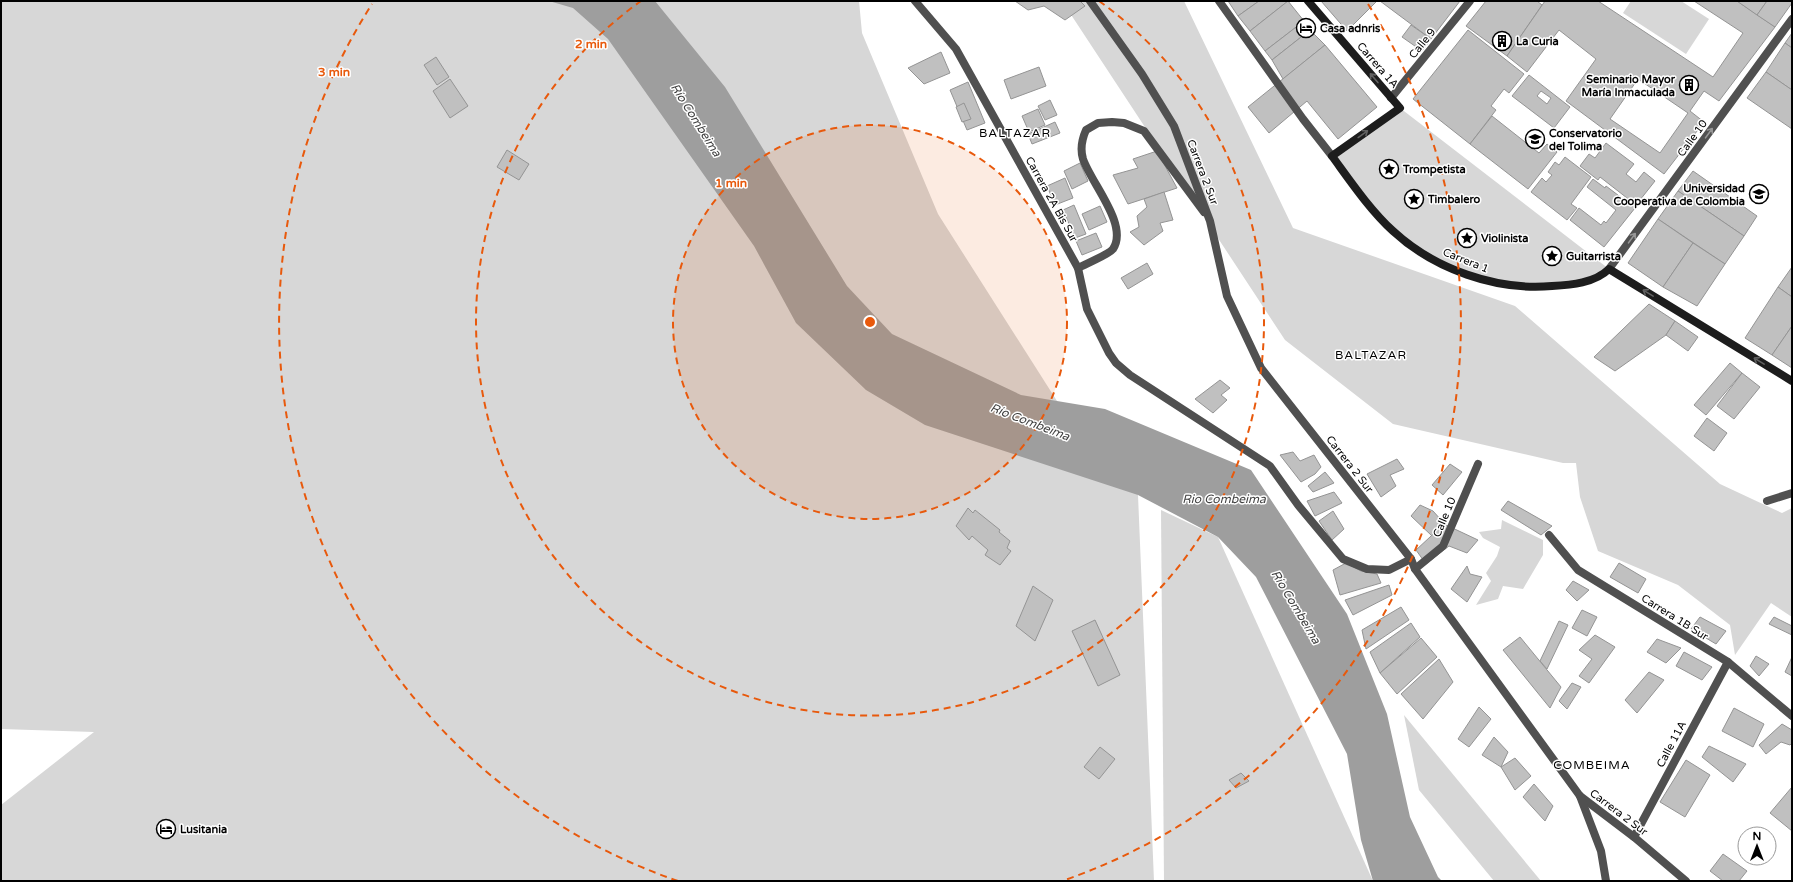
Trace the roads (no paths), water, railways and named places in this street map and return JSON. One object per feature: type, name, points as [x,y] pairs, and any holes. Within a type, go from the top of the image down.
[{"type":"street","name":"Carrera 2A Bis Sur","points":[[915,1],[956,49],[1078,268],[1087,309],[1109,353],[1116,363],[1130,375],[1270,466],[1298,505],[1343,559],[1367,569],[1389,570],[1410,559]]},
{"type":"street","name":"Carrera 2 Sur","points":[[1090,1],[1142,74],[1174,126],[1210,221],[1227,296],[1261,368],[1410,559],[1415,569],[1580,796],[1634,837],[1686,881]]},
{"type":"street","name":"Carrera 1","points":[[1219,1],[1303,119],[1375,212],[1392,230],[1423,253],[1468,275],[1491,282],[1517,286],[1544,287],[1581,282],[1600,277],[1609,270]]},
{"type":"street","name":"Carrera 1A","points":[[1308,1],[1400,108],[1332,156]]},
{"type":"street","name":"Calle 9","points":[[1391,98],[1470,1]]},
{"type":"street","name":"Calle 10","points":[[1609,270],[1792,19]]},
{"type":"street","points":[[1078,268],[1112,250],[1117,238],[1115,222],[1083,159],[1081,143],[1086,130],[1098,123],[1124,123],[1144,131],[1210,221]]},
{"type":"street","points":[[1609,270],[1792,381]]},
{"type":"street","name":"Calle 10","points":[[1415,569],[1443,546],[1478,464]]},
{"type":"street","points":[[1767,501],[1792,493]]},
{"type":"street","name":"Carrera 1B Sur","points":[[1548,535],[1578,570],[1728,662],[1792,716]]},
{"type":"street","name":"Calle 11A","points":[[1634,837],[1728,662]]},
{"type":"street","points":[[1580,796],[1601,851],[1606,881]]},
{"type":"water","name":"Rio Combeima","points":[[549,1],[655,1],[725,87],[847,286],[892,334],[1021,395],[1105,409],[1251,470],[1347,614],[1387,714],[1410,817],[1438,877],[1442,881],[1373,881],[1361,840],[1347,754],[1256,577],[1218,537],[1138,495],[925,425],[866,390],[796,323],[754,246],[608,39],[573,8]]},
{"type":"place","name":"Casa adnris","points":[[1306,28]]},
{"type":"place","name":"La Curia","points":[[1502,41]]},
{"type":"place","name":"Seminario Mayor María Inmaculada","points":[[1689,85]]},
{"type":"place","name":"Conservatorio del Tolima","points":[[1535,139]]},
{"type":"place","name":"Trompetista","points":[[1389,169]]},
{"type":"place","name":"Universidad Cooperativa de Colombia","points":[[1759,194]]},
{"type":"place","name":"Timbalero","points":[[1414,199]]},
{"type":"place","name":"Violinista","points":[[1467,238]]},
{"type":"place","name":"Guitarrista","points":[[1552,256]]},
{"type":"place","name":"Lusitania","points":[[166,829]]},
{"type":"district","name":"BALTAZAR","points":[[1015,133]]},
{"type":"district","name":"BALTAZAR","points":[[1371,355]]},
{"type":"district","name":"COMBEIMA","points":[[1592,765]]},
{"type":"water label","name":"Río Combeima","points":[[696,120]]},
{"type":"water label","name":"Río Combeima","points":[[1030,422]]},
{"type":"water label","name":"Río Combeima","points":[[1296,607]]}]
